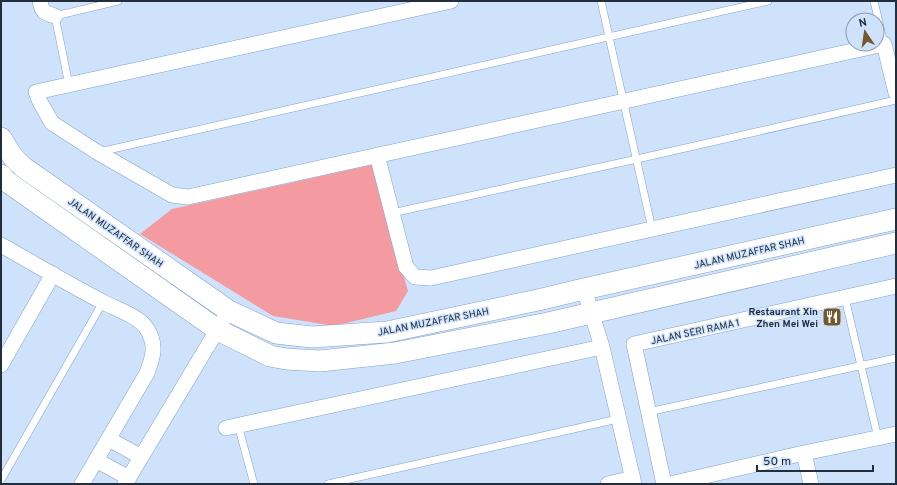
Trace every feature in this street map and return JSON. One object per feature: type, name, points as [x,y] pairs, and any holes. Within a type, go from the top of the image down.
[{"type":"main road","name":"JALAN MUZAFFAR SHAH","points":[[1,138],[23,167],[228,311],[276,333],[312,337],[387,332],[896,220]]},
{"type":"main road","name":"JALAN MUZAFFAR SHAH","points":[[1,175],[6,181],[218,330],[270,356],[286,359],[320,361],[395,353],[548,323],[896,243]]},
{"type":"street","points":[[40,1],[42,10],[55,16]]},
{"type":"street","points":[[451,1],[36,92],[52,123],[97,152],[172,195],[188,196],[848,52]]},
{"type":"street","points":[[885,48],[896,93]]},
{"type":"street","points":[[377,155],[406,267],[415,276],[431,278],[896,175]]},
{"type":"street","points":[[1,244],[137,320],[146,328],[151,337],[154,348],[147,373],[82,484]]},
{"type":"street","points":[[1,365],[53,274]]},
{"type":"street","name":"JALAN SERI RAMA 1","points":[[648,412],[634,344],[896,286]]},
{"type":"street","points":[[584,289],[602,347],[634,481],[608,484]]},
{"type":"street","points":[[96,460],[127,481],[228,311]]},
{"type":"street","points":[[232,427],[602,347]]},
{"type":"street","points":[[648,412],[664,484]]},
{"type":"street","points":[[670,484],[804,453],[896,434]]},
{"type":"street","points":[[109,439],[141,457]]},
{"type":"street","points":[[804,453],[811,484]]},
{"type":"lane","points":[[69,85],[55,16],[118,1]]},
{"type":"lane","points":[[601,1],[652,229]]},
{"type":"lane","points":[[97,152],[768,1]]},
{"type":"lane","points":[[874,1],[877,12]]},
{"type":"lane","points":[[392,213],[896,100]]},
{"type":"lane","points":[[845,298],[878,438]]},
{"type":"lane","points":[[1,480],[103,302]]},
{"type":"lane","points":[[648,412],[896,358]]},
{"type":"lane","points":[[328,484],[618,419]]},
{"type":"lane","points":[[232,427],[254,484]]},
{"type":"shaded area","points":[[376,164],[408,291],[396,311],[334,326],[273,316],[140,234],[172,209]]},
{"type":"place","name":"Restaurant Xin Zhen Mei Wei","points":[[832,317]]}]
